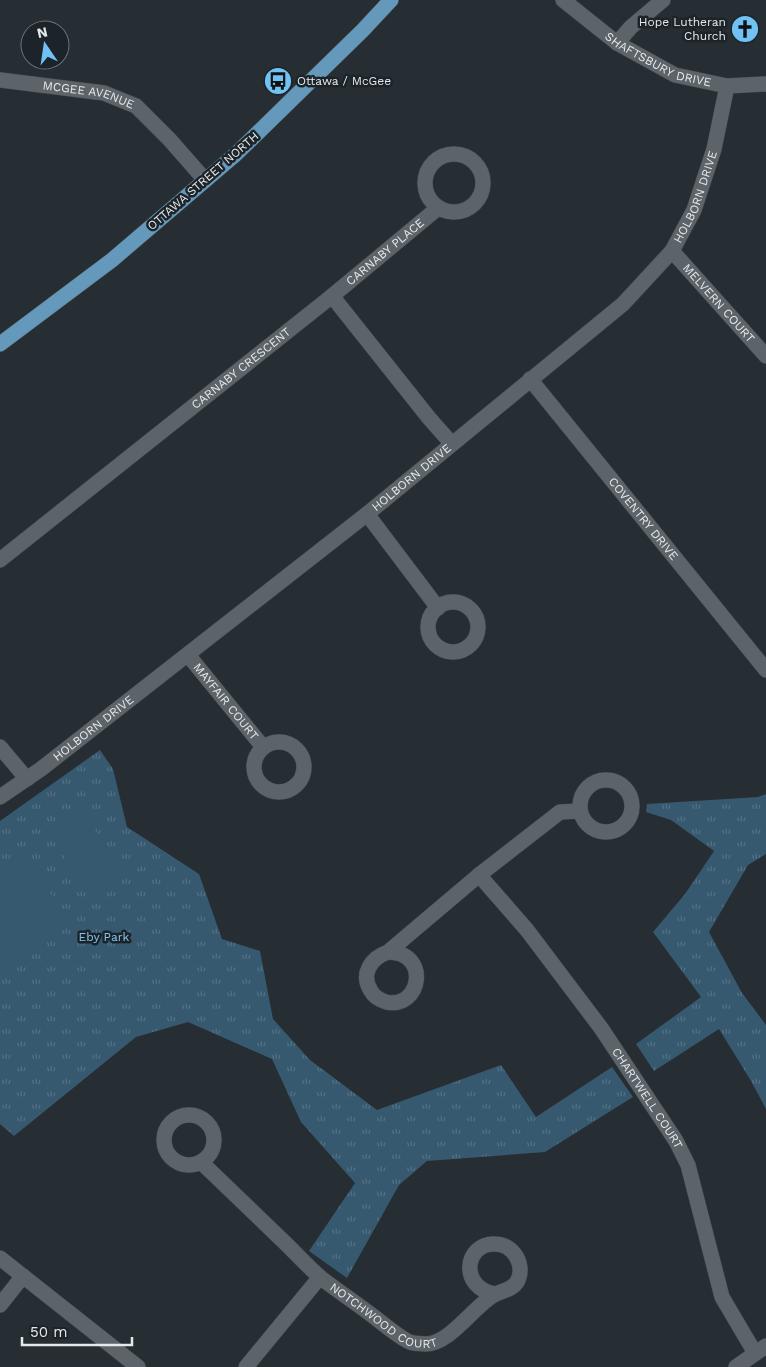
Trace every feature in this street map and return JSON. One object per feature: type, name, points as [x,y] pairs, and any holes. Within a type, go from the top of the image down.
[{"type":"main road","name":"OTTAWA STREET NORTH","points":[[0,344],[112,260],[236,154],[364,30],[390,0]]},
{"type":"street","name":"SHAFTSBURY DRIVE","points":[[563,0],[616,43],[675,75],[727,86],[766,84]]},
{"type":"street","points":[[616,43],[631,27],[663,0]]},
{"type":"street","name":"MCGEE AVENUE","points":[[0,80],[104,93],[136,106],[170,140],[205,180]]},
{"type":"street","name":"HOLBORN DRIVE","points":[[0,797],[27,779],[188,655],[367,514],[623,304],[672,251],[694,210],[714,149],[727,86]]},
{"type":"street","name":"CARNABY PLACE","points":[[332,296],[438,208]]},
{"type":"street","name":"MELVERN COURT","points":[[672,251],[766,356]]},
{"type":"street","points":[[332,296],[428,418],[452,444]]},
{"type":"street","name":"CARNABY CRESCENT","points":[[0,560],[332,296]]},
{"type":"street","name":"COVENTRY DRIVE","points":[[530,379],[763,660]]},
{"type":"street","points":[[367,514],[438,608]]},
{"type":"street","name":"MAYFAIR COURT","points":[[188,655],[263,747]]},
{"type":"street","points":[[0,747],[27,779]]},
{"type":"street","points":[[388,952],[479,875],[560,812],[580,811]]},
{"type":"street","name":"CHARTWELL COURT","points":[[479,875],[527,930],[601,1028],[676,1141],[688,1165],[722,1297],[761,1350]]},
{"type":"street","name":"NOTCHWOOD COURT","points":[[201,1162],[320,1277],[409,1342],[428,1344],[442,1339],[495,1294]]},
{"type":"street","points":[[0,1258],[138,1367]]},
{"type":"street","points":[[0,1305],[24,1276]]},
{"type":"street","name":"NOTCHWOOD COURT","points":[[246,1367],[320,1277]]},
{"type":"street","points":[[736,1367],[761,1350]]},
{"type":"green space","name":"Eby Park","points":[[100,750],[113,769],[127,827],[199,874],[222,939],[260,951],[273,1019],[310,1060],[377,1110],[501,1065],[536,1117],[612,1067],[633,1097],[545,1152],[427,1161],[399,1185],[347,1278],[309,1251],[355,1183],[301,1122],[272,1059],[188,1022],[136,1037],[14,1136],[0,1124],[0,821]]},
{"type":"green space","points":[[766,794],[766,854],[748,865],[709,932],[742,993],[766,1025],[766,1109],[719,1029],[654,1071],[636,1044],[701,997],[653,932],[685,894],[714,851],[671,820],[646,812],[647,804],[758,797]]},
{"type":"green space","points":[[81,808],[124,876],[89,897],[47,829]]},
{"type":"green space","points":[[27,858],[69,921],[0,967],[0,876]]},
{"type":"place","name":"Hope Lutheran Church","points":[[745,29]]},
{"type":"place","name":"Ottawa / McGee","points":[[278,81]]}]
